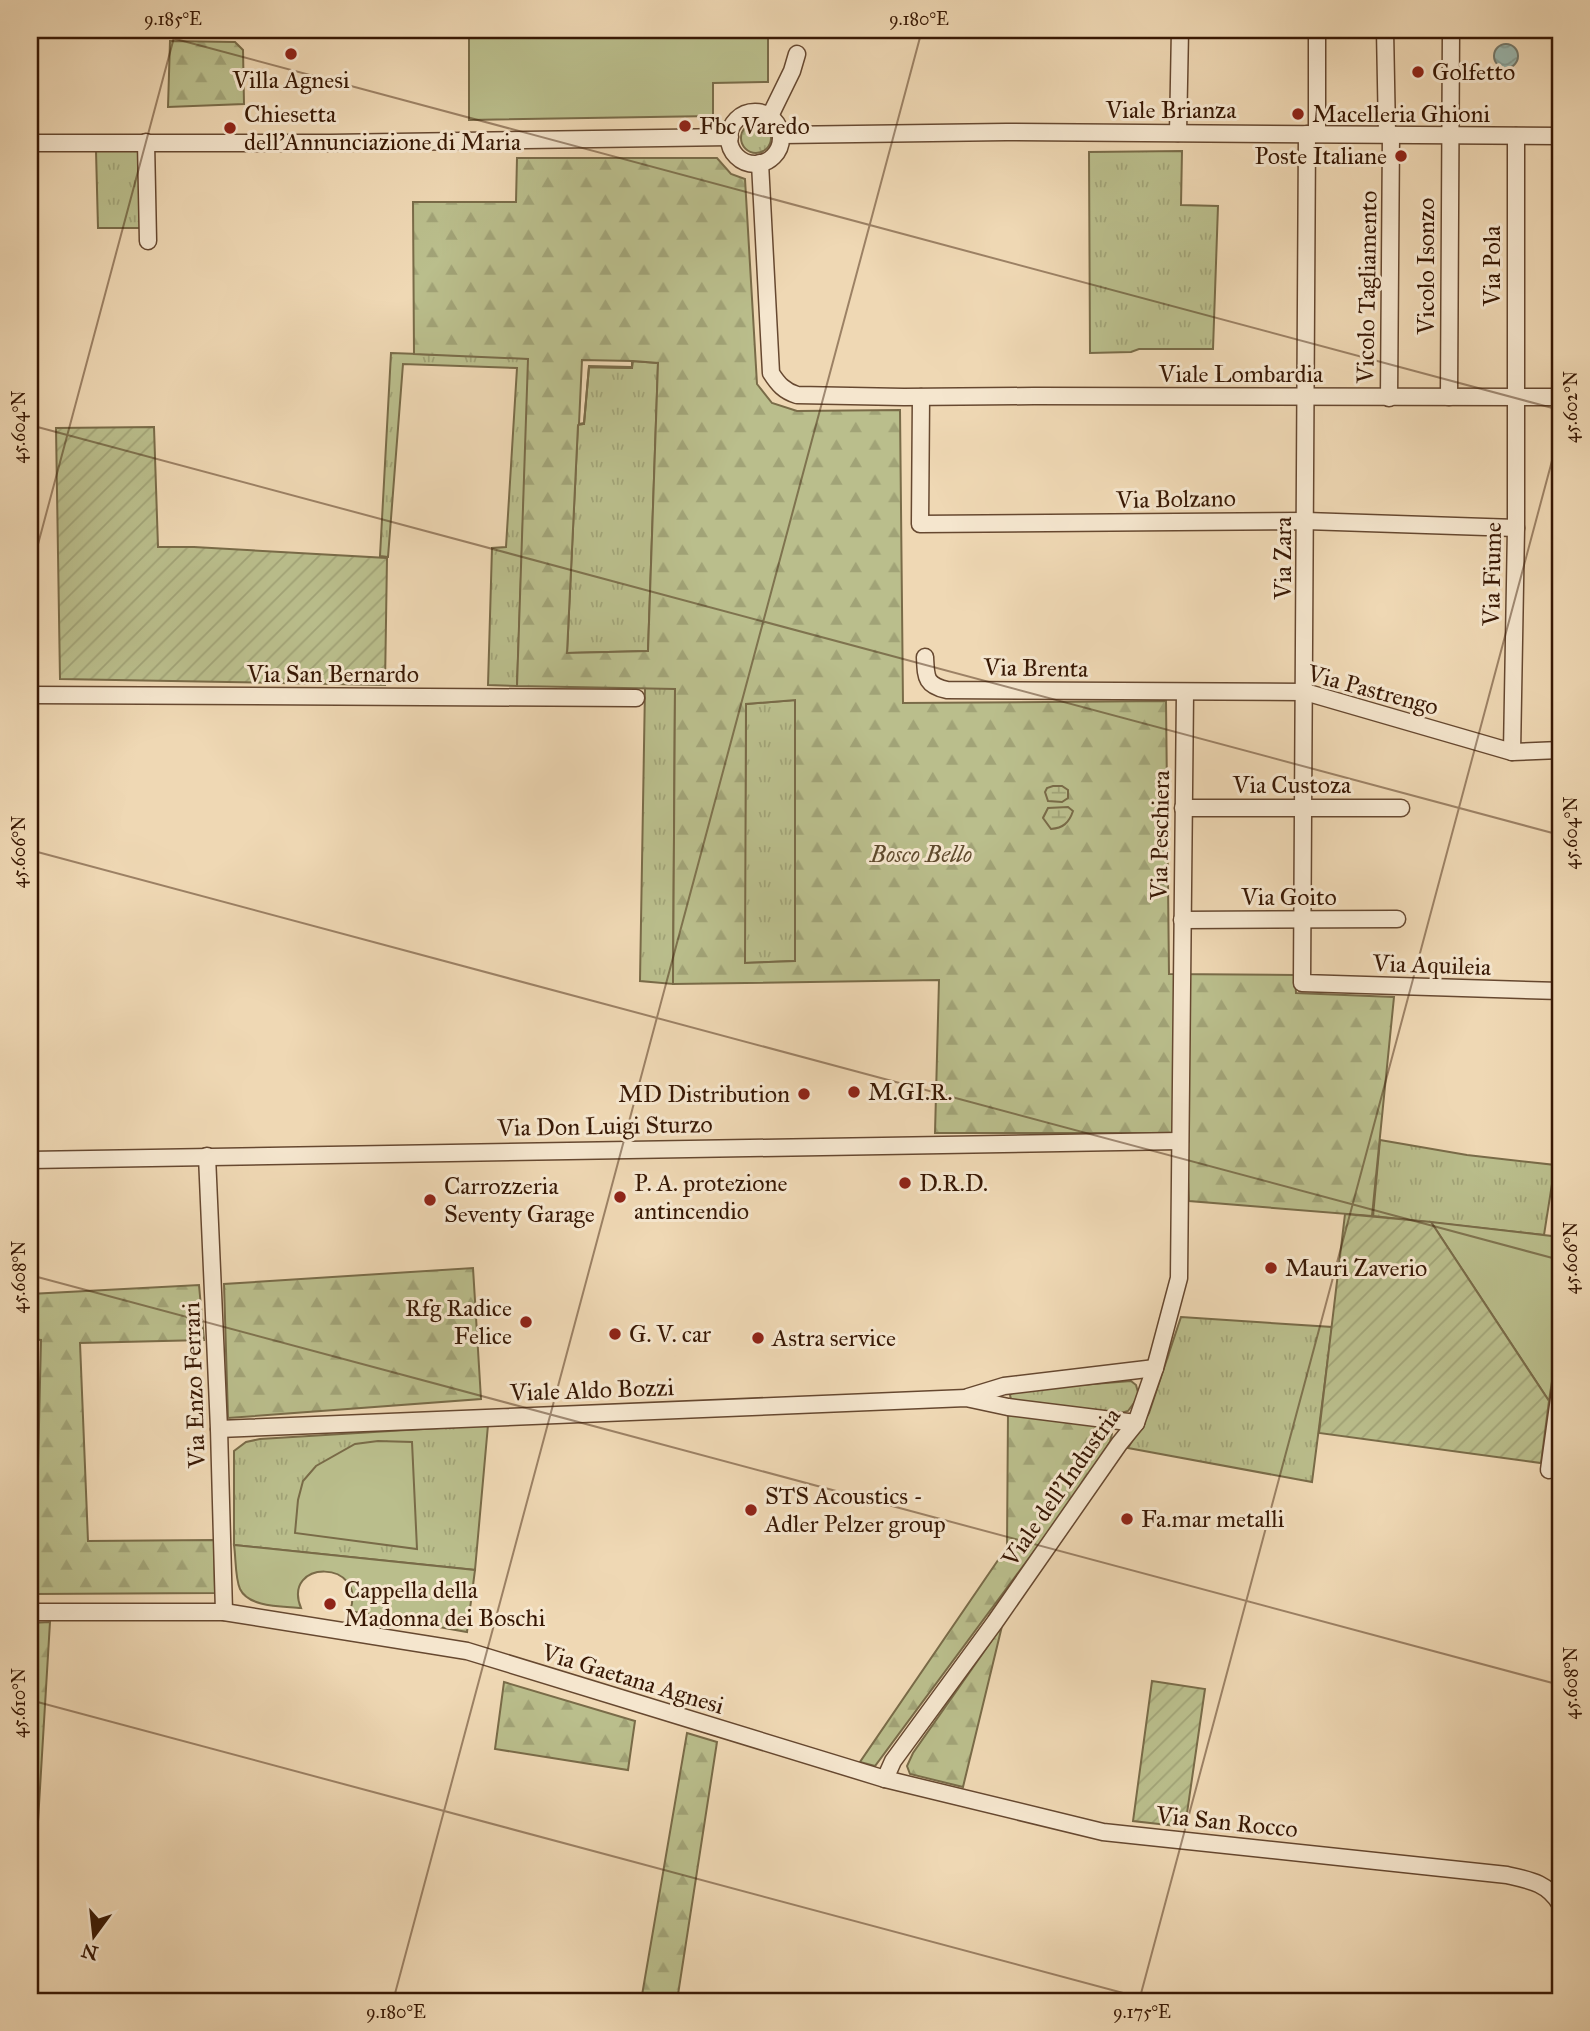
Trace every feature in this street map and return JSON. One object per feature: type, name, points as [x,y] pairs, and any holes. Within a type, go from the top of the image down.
[{"type":"street","points":[[1178,133],[1180,30]]},
{"type":"street","name":"Via Zara","points":[[1301,983],[1306,398],[1317,30]]},
{"type":"street","name":"Vicolo Tagliamento","points":[[1385,30],[1389,134],[1389,398]]},
{"type":"street","name":"Vicolo Isonzo","points":[[1449,397],[1451,30]]},
{"type":"street","points":[[769,116],[792,71],[797,54]]},
{"type":"street","points":[[761,113],[776,122],[781,135],[781,142],[774,155],[760,163],[746,162],[739,158],[731,145],[730,137],[736,120],[743,115],[761,113]]},
{"type":"street","name":"Viale Brianza","points":[[781,135],[1178,133],[1560,136]]},
{"type":"street","name":"Via Pola","points":[[1516,135],[1516,397]]},
{"type":"street","points":[[30,143],[330,143],[730,137]]},
{"type":"street","points":[[148,241],[152,142]]},
{"type":"street","name":"Viale Lombardia","points":[[760,163],[771,373],[788,392],[805,396],[921,397],[1560,397]]},
{"type":"street","name":"Via Bolzano","points":[[921,397],[920,524],[1306,520],[1516,528]]},
{"type":"street","name":"Via Fiume","points":[[1512,752],[1516,397]]},
{"type":"street","name":"Via Brenta","points":[[925,657],[926,676],[934,687],[947,690],[1178,692]]},
{"type":"street","name":"Via Pastrengo","points":[[1178,692],[1305,692],[1512,752],[1560,750]]},
{"type":"street","name":"Via Peschiera","points":[[1178,692],[1183,808],[1180,1141]]},
{"type":"street","name":"Via San Bernardo","points":[[30,695],[636,698]]},
{"type":"street","name":"Via Custoza","points":[[1183,808],[1401,808]]},
{"type":"street","name":"Via Goito","points":[[1182,920],[1397,919]]},
{"type":"street","name":"Via Aquileia","points":[[1301,983],[1560,991]]},
{"type":"street","name":"Via Don Luigi Sturzo","points":[[30,1160],[1180,1141]]},
{"type":"street","name":"Viale dell'Industria","points":[[885,1779],[893,1761],[1136,1423],[1155,1368],[1180,1278],[1180,1141]]},
{"type":"street","name":"Via Enzo Ferrari","points":[[207,1156],[224,1612]]},
{"type":"street","name":"Viale Aldo Bozzi","points":[[966,1398],[1004,1386],[1155,1368]]},
{"type":"street","points":[[1549,1470],[1560,1391]]},
{"type":"street","name":"Viale Aldo Bozzi","points":[[219,1429],[966,1398],[1008,1407],[1136,1423]]},
{"type":"street","name":"Via Gaetana Agnesi","points":[[30,1612],[224,1612],[467,1651],[885,1779]]},
{"type":"street","name":"Via San Rocco","points":[[885,1779],[1104,1832],[1507,1875],[1543,1885],[1560,1904]]},
{"type":"green space","points":[[469,30],[768,30],[768,82],[713,83],[713,116],[469,120]]},
{"type":"green space","points":[[170,41],[235,42],[243,50],[244,104],[168,107]]},
{"type":"green space","points":[[756,123],[767,127],[771,138],[767,149],[756,153],[745,149],[741,138],[745,127]]},
{"type":"green space","points":[[96,151],[141,151],[143,228],[98,228]]},
{"type":"green space","points":[[1182,151],[1181,205],[1218,206],[1213,349],[1139,349],[1131,352],[1090,353],[1089,152]]},
{"type":"green space","name":"Bosco Bello","points":[[517,158],[717,158],[731,174],[745,179],[757,384],[772,403],[797,411],[900,410],[903,703],[1166,701],[1169,974],[1295,975],[1296,993],[1394,997],[1372,1216],[1189,1201],[1186,1133],[935,1133],[939,980],[673,984],[675,689],[517,686],[528,359],[414,354],[413,202],[516,202]],"holes":[[[582,360],[632,361],[632,367],[589,366],[584,423],[579,424]],[[633,361],[658,363],[648,651],[567,653],[578,425],[584,424],[589,367],[632,368]],[[795,700],[795,961],[745,963],[746,704]]]},
{"type":"green space","points":[[391,353],[529,358],[517,686],[488,685],[492,548],[506,547],[517,368],[403,364],[388,557],[380,556]]},
{"type":"green space","points":[[632,361],[658,363],[648,651],[567,653],[578,424],[584,424],[589,367],[632,368]]},
{"type":"green space","points":[[154,427],[158,547],[387,558],[385,685],[60,679],[56,428]]},
{"type":"green space","points":[[645,688],[675,688],[673,984],[640,981]]},
{"type":"green space","points":[[796,700],[795,961],[744,963],[746,704]]},
{"type":"green space","points":[[1053,786],[1062,786],[1068,790],[1068,798],[1062,802],[1048,801],[1045,792]]},
{"type":"green space","points":[[1068,807],[1073,811],[1067,822],[1051,829],[1043,818],[1048,808]]},
{"type":"green space","points":[[1380,1140],[1467,1155],[1555,1165],[1544,1235],[1373,1216]]},
{"type":"green space","points":[[1345,1214],[1431,1222],[1549,1401],[1541,1463],[1319,1433]]},
{"type":"green space","points":[[1431,1222],[1560,1237],[1560,1330],[1549,1401]]},
{"type":"green space","points":[[473,1268],[481,1399],[228,1418],[224,1284]]},
{"type":"green space","points":[[199,1285],[204,1340],[80,1343],[88,1541],[214,1540],[215,1593],[35,1594],[41,1340],[30,1339],[30,1294]]},
{"type":"green space","points":[[1181,1317],[1332,1327],[1312,1482],[1128,1448],[1149,1413]]},
{"type":"green space","points":[[1131,1381],[1136,1385],[1139,1396],[1128,1411],[1121,1413],[1017,1404],[1011,1400],[1010,1395],[1016,1390]]},
{"type":"green space","points":[[1008,1412],[1097,1424],[1108,1428],[1112,1434],[1110,1442],[1092,1473],[875,1766],[860,1762],[1007,1547]]},
{"type":"green space","points":[[488,1425],[475,1570],[234,1545],[234,1451],[246,1442]]},
{"type":"green space","points":[[378,1441],[412,1442],[417,1549],[295,1533],[303,1481],[316,1466],[355,1444]]},
{"type":"green space","points":[[234,1545],[475,1570],[467,1632],[350,1611],[352,1594],[347,1582],[337,1574],[325,1572],[312,1574],[303,1580],[298,1592],[301,1608],[259,1603],[251,1600],[240,1589]]},
{"type":"green space","points":[[50,1622],[37,1838],[30,1838],[30,1623]]},
{"type":"green space","points":[[1002,1626],[963,1787],[910,1774],[907,1766],[913,1753]]},
{"type":"green space","points":[[1152,1681],[1205,1689],[1185,1827],[1133,1821]]},
{"type":"green space","points":[[504,1682],[635,1721],[628,1770],[495,1749]]},
{"type":"green space","points":[[687,1733],[717,1742],[677,2001],[641,2001]]},
{"type":"water","points":[[1506,44],[1515,47],[1518,56],[1515,65],[1506,68],[1497,65],[1494,56],[1497,47]]},
{"type":"place","name":"Villa Agnesi","points":[[291,54]]},
{"type":"place","name":"Golfetto","points":[[1418,72]]},
{"type":"place","name":"Macelleria Ghioni","points":[[1298,114]]},
{"type":"place","name":"Fbc Varedo","points":[[685,126]]},
{"type":"place","name":"Chiesetta dell'Annunciazione di Maria","points":[[230,128]]},
{"type":"place","name":"Poste Italiane","points":[[1401,156]]},
{"type":"place","name":"M.GI.R.","points":[[854,1092]]},
{"type":"place","name":"MD Distribution","points":[[804,1094]]},
{"type":"place","name":"D.R.D.","points":[[905,1183]]},
{"type":"place","name":"P. A. protezione antincendio","points":[[620,1197]]},
{"type":"place","name":"Carrozzeria Seventy Garage","points":[[430,1200]]},
{"type":"place","name":"Mauri Zaverio","points":[[1271,1268]]},
{"type":"place","name":"Rfg Radice Felice","points":[[526,1322]]},
{"type":"place","name":"G. V. car","points":[[615,1334]]},
{"type":"place","name":"Astra service","points":[[758,1338]]},
{"type":"place","name":"STS Acoustics - Adler Pelzer group","points":[[751,1510]]},
{"type":"place","name":"Fa.mar metalli","points":[[1127,1519]]},
{"type":"place","name":"Cappella della Madonna dei Boschi","points":[[330,1604]]}]
